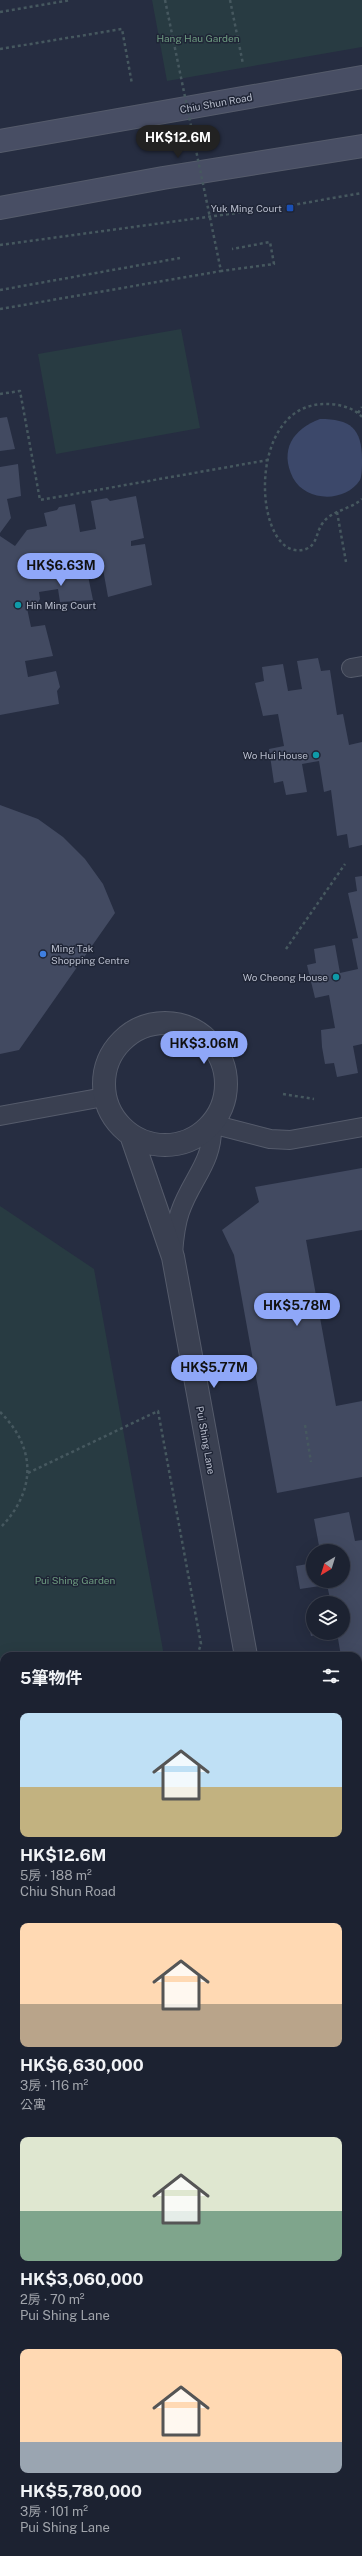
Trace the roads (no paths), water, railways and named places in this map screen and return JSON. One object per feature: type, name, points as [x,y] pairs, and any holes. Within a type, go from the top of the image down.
[{"type":"main road","name":"Chiu Shun Road","points":[[0,141],[362,77]]},
{"type":"main road","points":[[0,208],[163,178],[362,146]]},
{"type":"street","name":"Pui Shing Lane","points":[[160,1023],[180,1025],[199,1033],[214,1048],[223,1066],[226,1086],[222,1106],[212,1124],[198,1136],[182,1143],[171,1145],[147,1142],[131,1135],[119,1125],[104,1097],[104,1076],[110,1056],[122,1040],[140,1028],[160,1023]]},
{"type":"street","name":"Pui Shing Lane","points":[[131,1135],[173,1257],[245,1652]]},
{"type":"lane","points":[[0,1116],[104,1097]]},
{"type":"lane","points":[[173,1257],[174,1233],[180,1211],[208,1157],[213,1138],[212,1124],[270,1139],[290,1140],[362,1127]]},
{"type":"water","points":[[320,419],[330,419],[346,424],[357,433],[360,440],[362,473],[360,480],[353,488],[336,496],[326,497],[307,492],[299,486],[293,478],[289,468],[288,450],[291,442],[302,428]]},
{"type":"place","name":"Yuk Ming Court","points":[[290,208]]},
{"type":"place","name":"Hin Ming Court","points":[[18,605]]},
{"type":"place","name":"Wo Hui House","points":[[316,755]]},
{"type":"place","name":"Ming Tak Shopping Centre","points":[[43,954]]},
{"type":"place","name":"Wo Cheong House","points":[[336,977]]},
{"type":"park label","name":"Hang Hau Garden","points":[[198,38]]},
{"type":"park label","name":"Pui Shing Garden","points":[[75,1580]]}]
